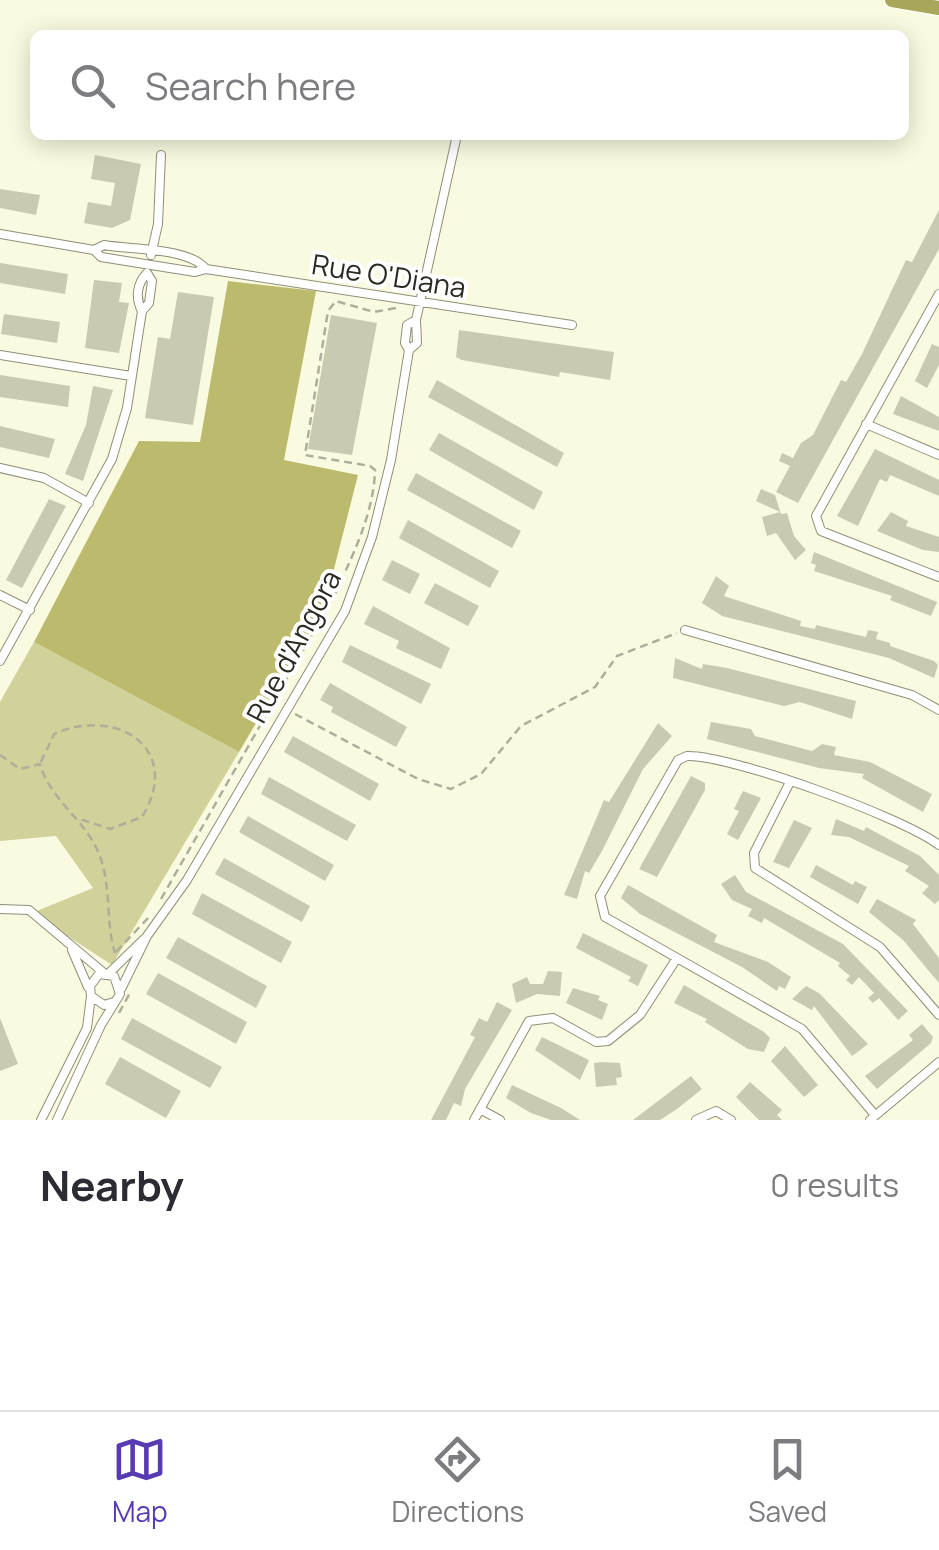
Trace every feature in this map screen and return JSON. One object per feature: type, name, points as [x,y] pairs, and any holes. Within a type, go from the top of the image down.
[{"type":"highway","points":[[892,0],[939,8]]},
{"type":"street","name":"Rue d'Angora","points":[[121,989],[147,936],[187,880],[345,611],[387,478],[410,350],[417,343],[416,320],[457,140]]},
{"type":"street","points":[[0,661],[112,459],[142,312],[149,303],[152,281],[148,268],[158,224],[162,155]]},
{"type":"street","name":"Rue O'Diana","points":[[0,234],[94,250],[101,257],[148,268],[196,272],[206,269],[568,326]]},
{"type":"street","name":"Rue O'Diana","points":[[94,250],[104,245],[151,252],[200,262],[206,269]]},
{"type":"street","points":[[939,294],[816,516],[821,530],[939,577]]},
{"type":"street","points":[[0,355],[131,376]]},
{"type":"street","points":[[866,424],[939,455]]},
{"type":"street","points":[[0,468],[44,478],[89,503]]},
{"type":"street","points":[[0,595],[30,610]]},
{"type":"street","points":[[684,630],[912,695],[939,710]]},
{"type":"street","points":[[937,839],[856,804],[698,756],[678,760],[600,896],[605,917],[802,1029],[872,1118],[939,1062]]},
{"type":"street","points":[[790,782],[754,853],[755,868],[880,947],[939,1016]]},
{"type":"street","points":[[0,909],[28,910],[69,946],[118,979],[121,989],[58,1120]]},
{"type":"street","name":"Rue d'Angora","points":[[107,973],[147,936]]},
{"type":"street","points":[[69,946],[90,994],[104,1005],[114,1002]]},
{"type":"street","points":[[474,1120],[530,1021],[553,1018],[596,1042],[608,1041],[640,1014],[677,958]]},
{"type":"street","points":[[42,1120],[88,1028],[94,977],[107,973]]},
{"type":"street","points":[[480,1109],[500,1120]]},
{"type":"street","points":[[696,1120],[716,1111],[730,1120]]},
{"type":"path","points":[[75,818],[110,829],[142,817],[155,784],[148,749],[136,737],[105,724],[72,726],[54,734],[40,764],[46,785],[75,818],[102,865],[115,954],[154,911],[170,886],[353,556],[375,470],[305,455],[304,446],[332,304],[336,301],[374,312],[420,302]]},
{"type":"path","points":[[294,714],[428,783],[452,788],[481,774],[521,726],[595,686],[617,656],[684,630]]},
{"type":"path","points":[[0,755],[20,770],[40,764]]},
{"type":"green space","points":[[34,642],[239,752],[112,965],[32,913],[93,888],[56,836],[0,841],[0,702]]},
{"type":"shaded area","points":[[228,281],[316,291],[284,460],[358,475],[324,608],[239,752],[34,642],[139,441],[200,442]]},
{"type":"building","points":[[95,155],[141,164],[130,220],[112,228],[84,223],[88,202],[111,206],[115,183],[91,179]]},
{"type":"building","points":[[0,189],[40,195],[36,215],[0,208]]},
{"type":"building","points":[[939,210],[939,249],[798,503],[776,492],[790,466],[779,461],[782,453],[793,458],[801,443],[813,435],[841,380],[846,382],[862,354],[906,260],[912,262]]},
{"type":"building","points":[[0,263],[68,274],[65,294],[0,283]]},
{"type":"building","points":[[94,280],[122,283],[119,302],[129,303],[119,353],[85,348]]},
{"type":"building","points":[[178,292],[214,297],[193,425],[145,418],[158,337],[170,339]]},
{"type":"building","points":[[4,314],[60,322],[57,343],[1,334]]},
{"type":"building","points":[[331,315],[377,323],[352,455],[308,449]]},
{"type":"building","points":[[459,330],[614,352],[610,380],[560,372],[559,377],[462,360],[456,357]]},
{"type":"building","points":[[932,344],[939,347],[939,365],[927,388],[915,381]]},
{"type":"building","points":[[0,375],[70,386],[68,407],[0,397]]},
{"type":"building","points":[[437,380],[564,453],[557,467],[428,397]]},
{"type":"building","points":[[93,386],[113,390],[83,481],[65,474],[86,425]]},
{"type":"building","points":[[901,396],[939,417],[939,431],[893,414]]},
{"type":"building","points":[[0,426],[55,439],[49,458],[0,447]]},
{"type":"building","points":[[439,433],[543,492],[534,510],[429,450]]},
{"type":"building","points":[[875,449],[939,480],[939,496],[890,475],[887,482],[880,479],[858,526],[837,516]]},
{"type":"building","points":[[416,473],[521,531],[512,548],[407,490]]},
{"type":"building","points":[[761,489],[775,495],[781,514],[787,513],[794,536],[806,550],[795,560],[776,533],[767,536],[762,517],[780,512],[756,501]]},
{"type":"building","points":[[49,499],[66,506],[22,588],[6,580]]},
{"type":"building","points":[[891,512],[908,521],[906,526],[939,537],[939,552],[923,550],[877,531]]},
{"type":"building","points":[[408,520],[499,571],[490,588],[399,538]]},
{"type":"building","points":[[814,552],[937,602],[931,616],[890,600],[892,596],[814,571]]},
{"type":"building","points":[[392,560],[420,574],[410,594],[382,580]]},
{"type":"building","points":[[716,576],[729,586],[724,596],[801,621],[800,626],[815,629],[816,625],[866,637],[868,630],[878,632],[876,639],[934,661],[938,665],[934,678],[889,658],[722,616],[702,603]]},
{"type":"building","points":[[435,583],[479,606],[468,626],[424,603]]},
{"type":"building","points":[[373,606],[450,648],[441,669],[396,648],[399,641],[364,624]]},
{"type":"building","points":[[350,645],[431,684],[421,704],[342,662]]},
{"type":"building","points":[[675,658],[702,669],[703,664],[727,668],[856,701],[852,719],[800,702],[784,706],[673,678]]},
{"type":"building","points":[[330,683],[407,727],[396,747],[331,712],[333,707],[320,700]]},
{"type":"building","points":[[711,722],[751,729],[755,736],[812,751],[822,744],[836,747],[834,755],[870,762],[932,794],[923,812],[862,778],[864,774],[819,768],[707,739]]},
{"type":"building","points":[[658,723],[672,736],[643,769],[602,851],[589,873],[585,871],[577,899],[564,895],[604,800],[609,802]]},
{"type":"building","points":[[293,736],[379,784],[370,801],[284,752]]},
{"type":"building","points":[[691,776],[705,783],[705,790],[657,877],[639,869]]},
{"type":"building","points":[[269,777],[356,825],[347,841],[261,794]]},
{"type":"building","points":[[743,791],[761,798],[738,840],[727,834],[739,811],[734,809]]},
{"type":"building","points":[[248,816],[334,865],[325,881],[239,832]]},
{"type":"building","points":[[836,819],[864,831],[866,827],[920,856],[939,875],[939,900],[935,904],[922,893],[929,886],[905,871],[909,866],[849,837],[831,835]]},
{"type":"building","points":[[794,820],[812,828],[789,868],[773,862]]},
{"type":"building","points":[[224,858],[310,906],[302,922],[215,874]]},
{"type":"building","points":[[816,865],[853,885],[855,881],[867,887],[858,904],[810,877]]},
{"type":"building","points":[[735,875],[746,892],[843,944],[908,1011],[898,1020],[879,998],[873,1003],[868,998],[874,993],[859,977],[852,985],[846,980],[850,976],[838,966],[840,963],[764,918],[762,923],[748,916],[752,909],[732,900],[721,884]]},
{"type":"building","points":[[628,885],[717,935],[714,942],[768,962],[791,977],[785,989],[779,986],[777,991],[742,967],[640,914],[621,898]]},
{"type":"building","points":[[202,893],[292,942],[281,963],[192,914]]},
{"type":"building","points":[[877,899],[916,920],[913,924],[939,958],[939,983],[903,940],[869,912]]},
{"type":"building","points":[[583,933],[648,965],[638,986],[628,981],[631,977],[576,948]]},
{"type":"building","points":[[178,937],[267,986],[256,1008],[166,958]]},
{"type":"building","points":[[548,971],[562,972],[560,996],[537,994],[516,1003],[512,984],[527,977],[530,984],[543,984]]},
{"type":"building","points":[[158,973],[247,1022],[236,1044],[146,994]]},
{"type":"building","points":[[684,985],[764,1032],[770,1038],[764,1052],[748,1049],[705,1022],[707,1019],[674,1003]]},
{"type":"building","points":[[806,986],[819,993],[868,1044],[852,1056],[814,1006],[812,1010],[792,999]]},
{"type":"building","points":[[573,988],[600,996],[598,1000],[608,1004],[602,1020],[566,1003]]},
{"type":"building","points":[[497,1002],[512,1010],[465,1089],[461,1106],[454,1103],[446,1120],[431,1120],[475,1037],[470,1035],[479,1018],[487,1022]]},
{"type":"building","points":[[0,1018],[18,1064],[0,1071]]},
{"type":"building","points":[[132,1018],[222,1067],[210,1088],[121,1039]]},
{"type":"building","points":[[922,1024],[933,1037],[931,1043],[877,1089],[865,1076],[913,1040],[909,1035]]},
{"type":"building","points":[[542,1037],[589,1060],[580,1080],[535,1050]]},
{"type":"building","points":[[785,1046],[818,1085],[804,1097],[771,1061]]},
{"type":"building","points":[[120,1057],[181,1091],[166,1118],[105,1084]]},
{"type":"building","points":[[594,1063],[620,1063],[622,1077],[616,1078],[617,1085],[596,1087]]},
{"type":"building","points":[[691,1076],[702,1089],[677,1109],[660,1120],[633,1120]]},
{"type":"building","points":[[750,1082],[782,1110],[777,1115],[782,1120],[759,1120],[736,1097]]},
{"type":"building","points":[[512,1085],[580,1120],[551,1120],[531,1113],[506,1098]]}]
